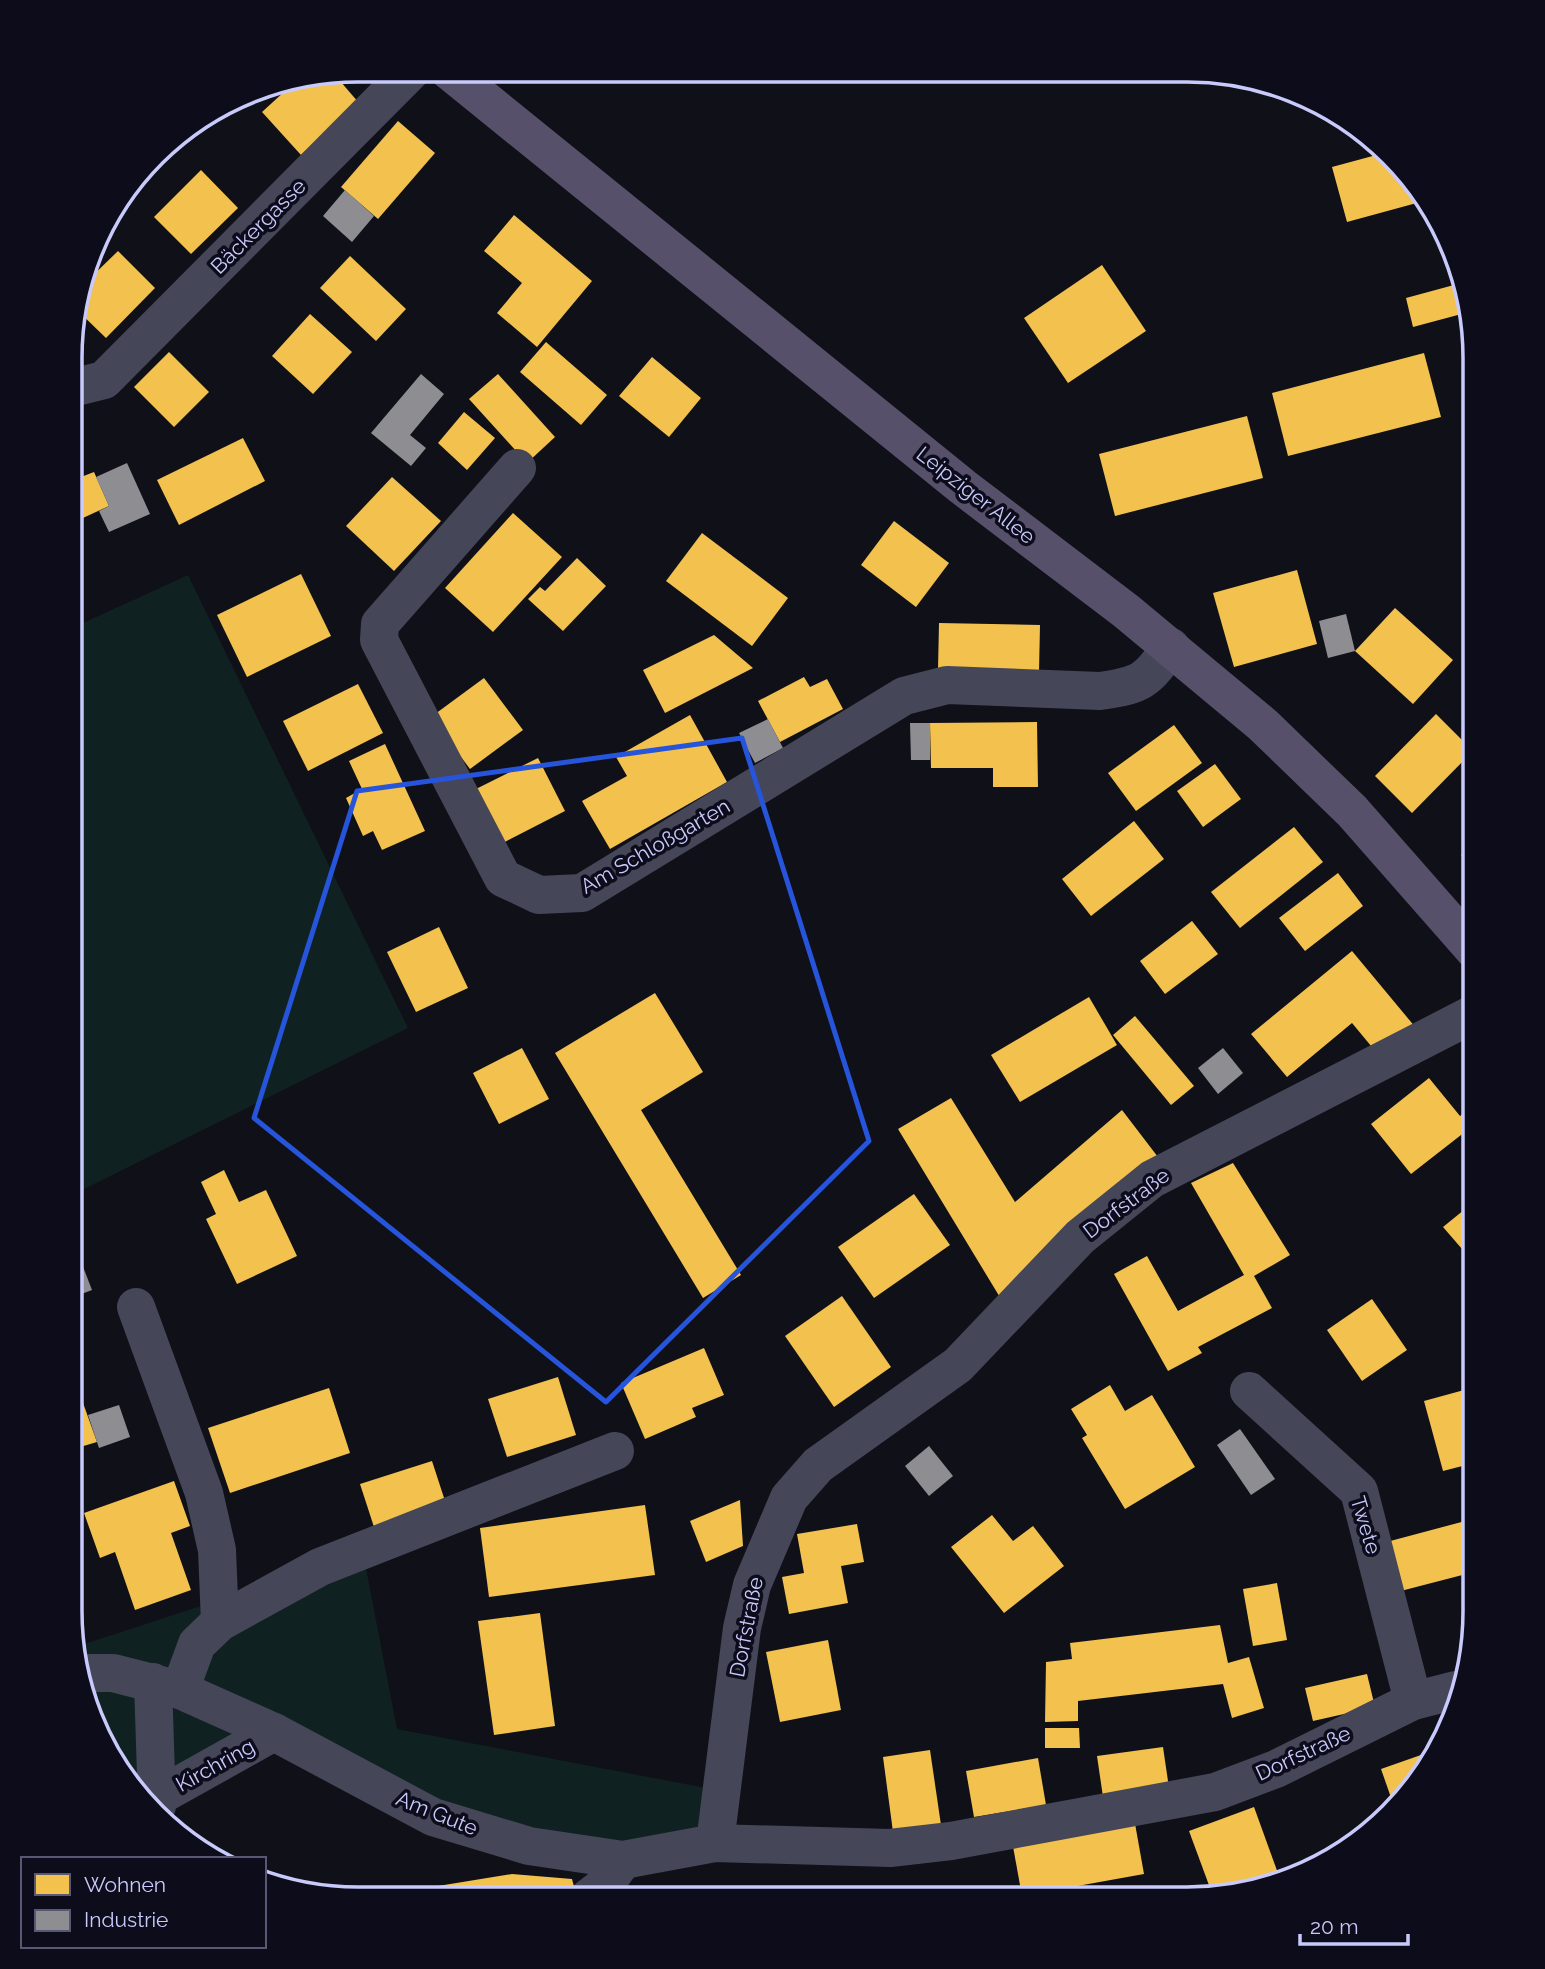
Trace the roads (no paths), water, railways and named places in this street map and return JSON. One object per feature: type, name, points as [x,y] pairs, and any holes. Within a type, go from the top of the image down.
[{"type":"main road","name":"Leipziger Allee","points":[[463,82],[963,487],[1171,647],[1263,725],[1352,811],[1463,937]]},
{"type":"street","name":"Bäckergasse","points":[[88,384],[400,82]]},
{"type":"street","name":"Am Schloßgarten","points":[[517,468],[380,624],[379,640],[503,878],[539,895],[582,893],[904,696],[947,685],[1100,691],[1124,688],[1147,679],[1171,647]]},
{"type":"street","name":"Dorfstraße","points":[[1450,1691],[1413,1701],[1276,1769],[1214,1791],[951,1841],[890,1848],[715,1843],[742,1628],[752,1584],[770,1536],[789,1498],[818,1465],[958,1365],[1080,1237],[1152,1178],[1463,1019]]},
{"type":"street","points":[[136,1307],[204,1493],[217,1550],[220,1622]]},
{"type":"street","name":"Twete","points":[[1249,1391],[1359,1491],[1413,1701]]},
{"type":"street","points":[[167,1686],[197,1644],[220,1622],[320,1567],[615,1451]]},
{"type":"street","name":"Am Gute","points":[[90,1673],[113,1673],[167,1686],[274,1732],[433,1817],[529,1846],[623,1860],[715,1843]]},
{"type":"street","name":"Kirchring","points":[[157,1800],[167,1686]]},
{"type":"street","name":"Kirchring","points":[[158,1801],[274,1732]]},
{"type":"street","points":[[603,1887],[623,1860]]}]
